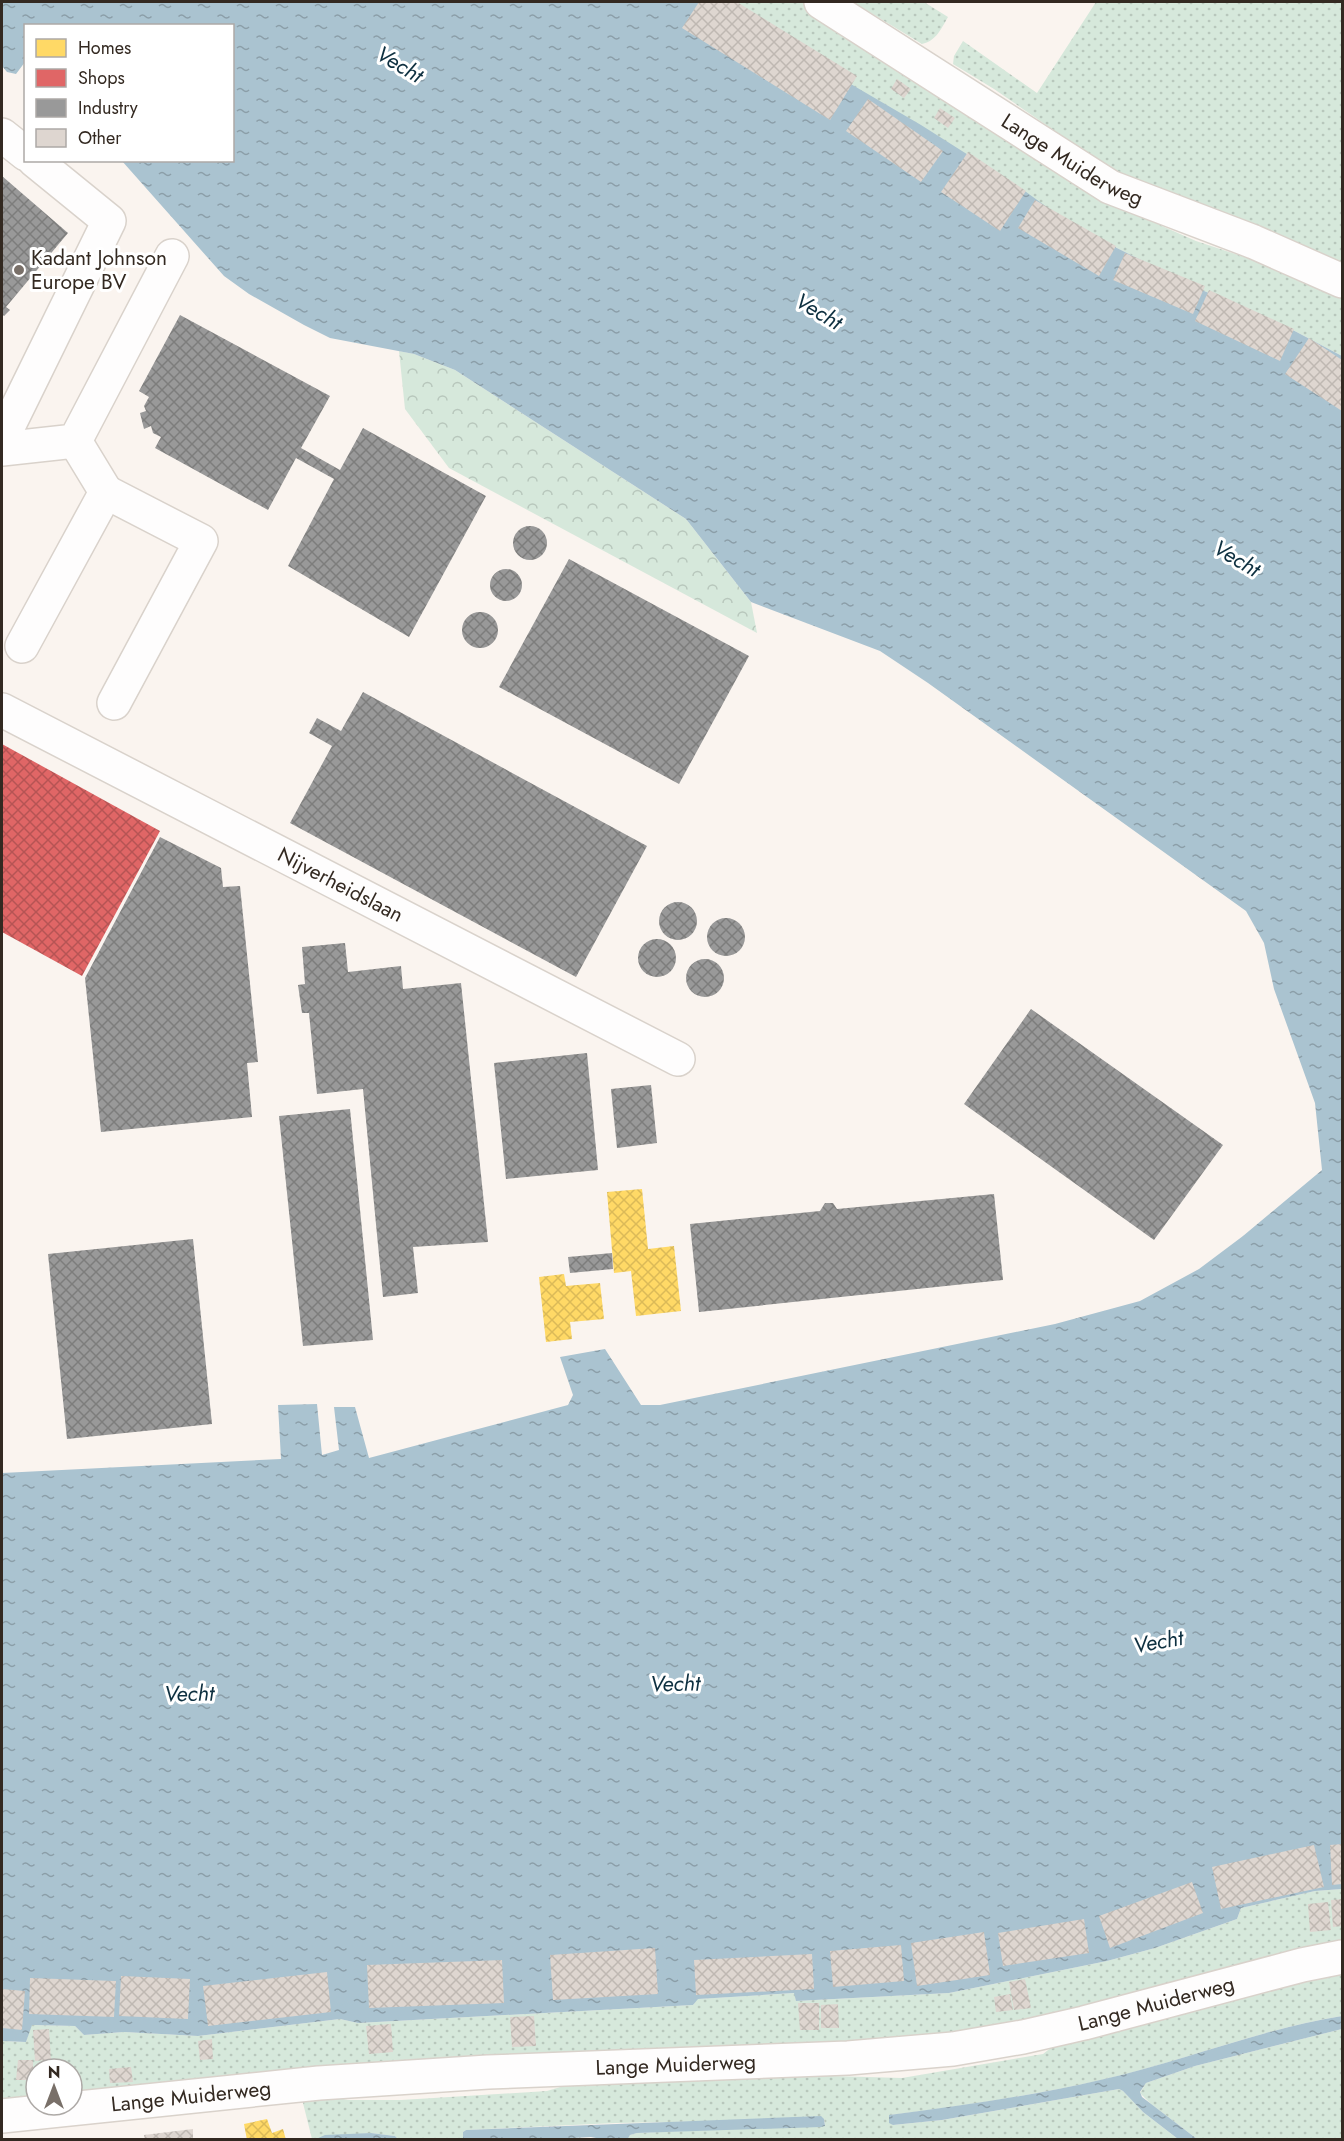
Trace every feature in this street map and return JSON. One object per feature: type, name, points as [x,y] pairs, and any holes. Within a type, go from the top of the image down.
[{"type":"street","name":"Lange Muiderweg","points":[[821,2],[1110,187],[1254,242],[1342,280]]},
{"type":"street","points":[[2,135],[24,152]]},
{"type":"street","points":[[2,439],[109,220],[36,162]]},
{"type":"street","points":[[75,441],[172,256]]},
{"type":"street","points":[[2,449],[75,441]]},
{"type":"street","points":[[75,441],[106,492],[201,542],[114,703]]},
{"type":"street","points":[[22,646],[106,492]]},
{"type":"street","name":"Nijverheidslaan","points":[[2,710],[678,1059]]},
{"type":"street","name":"Lange Muiderweg","points":[[2,2116],[319,2084],[488,2072],[848,2058],[953,2049],[1023,2037],[1084,2023],[1302,1965],[1342,1957]]},
{"type":"green space","points":[[710,2],[813,2],[1096,189],[1162,226],[1196,241],[1311,279],[1342,296],[1342,356],[1289,328],[1195,287],[1073,226],[818,66]]},
{"type":"green space","points":[[853,2],[924,2],[948,17],[935,37],[922,44]]},
{"type":"green space","points":[[1096,2],[1342,2],[1342,267],[1123,178],[994,89],[953,64],[954,56],[963,41],[1037,93]]},
{"type":"green space","points":[[399,351],[414,354],[455,370],[686,519],[751,602],[757,633],[449,468],[405,409]]},
{"type":"green space","points":[[1342,1889],[1342,1946],[1130,2001],[923,2040],[84,2100],[84,2057],[24,2057],[24,2104],[2,2106],[2,2041],[26,2042],[31,2025],[75,2026],[84,2035],[124,2032],[198,2036],[340,2019],[358,2023],[693,2005],[697,1999],[795,1993],[796,2001],[949,1993],[1107,1961],[1155,1948],[1237,1919],[1241,1908],[1315,1891]]},
{"type":"green space","points":[[1342,1969],[1342,2016],[1281,2029],[1101,2080],[996,2100],[890,2115],[889,2118],[893,2125],[942,2120],[1119,2089],[1143,2112],[1178,2139],[627,2139],[630,2135],[637,2133],[825,2125],[824,2119],[616,2123],[466,2130],[463,2132],[463,2140],[398,2139],[395,2136],[371,2133],[312,2139],[301,2095],[325,2095],[348,2100],[401,2100],[547,2091],[597,2076],[825,2070],[832,2076],[902,2078],[1043,2054],[1052,2047]]},
{"type":"green space","points":[[1342,2029],[1342,2139],[1197,2139],[1140,2093],[1146,2083],[1195,2066]]},
{"type":"water","name":"Vecht","points":[[2,2],[710,2],[921,125],[1022,189],[1073,226],[1195,287],[1289,328],[1342,356],[1342,1889],[1315,1891],[1241,1908],[1237,1919],[1155,1948],[1107,1961],[949,1993],[796,2001],[794,1993],[698,1999],[693,2005],[358,2023],[340,2019],[198,2036],[124,2032],[84,2035],[75,2026],[32,2025],[26,2042],[2,2041],[2,1473],[281,1459],[278,1405],[317,1404],[322,1455],[339,1450],[334,1407],[355,1407],[369,1458],[568,1405],[573,1395],[560,1357],[605,1349],[641,1405],[660,1405],[1055,1324],[1140,1301],[1199,1269],[1243,1236],[1322,1170],[1315,1103],[1274,989],[1264,943],[1246,911],[880,651],[751,602],[686,519],[455,370],[414,354],[330,338],[249,294],[224,276],[123,162],[234,162],[234,24],[24,24],[24,63],[16,74],[7,72],[2,66]]},
{"type":"water","points":[[1342,2016],[1342,2029],[1195,2066],[1146,2083],[1140,2092],[1142,2097],[1197,2139],[1178,2139],[1143,2112],[1119,2089],[942,2120],[893,2125],[889,2123],[889,2115],[1074,2086],[1131,2073],[1281,2029]]},
{"type":"water","points":[[821,2116],[825,2126],[821,2127],[637,2133],[630,2135],[627,2140],[591,2137],[539,2140],[463,2139],[463,2132],[466,2130]]},
{"type":"water","points":[[371,2133],[395,2136],[398,2139],[316,2139],[325,2135]]},
{"type":"building: Homes","points":[[642,1189],[648,1249],[674,1246],[681,1311],[636,1316],[631,1271],[614,1273],[607,1192]]},
{"type":"building: Homes","points":[[564,1274],[566,1286],[600,1283],[604,1319],[570,1322],[572,1339],[546,1342],[539,1277]]},
{"type":"building: Homes","points":[[267,2119],[272,2133],[283,2129],[286,2140],[247,2140],[244,2124]]},
{"type":"building: Shops","points":[[2,744],[160,831],[82,976],[2,932]]},
{"type":"building: Industry","name":"Kadant Johnson Europe BV","points":[[2,176],[68,233],[6,307],[10,310],[4,316],[2,314]]},
{"type":"building: Industry","points":[[180,315],[330,396],[301,448],[340,470],[363,428],[486,496],[409,637],[288,566],[334,479],[296,458],[268,510],[155,448],[161,437],[153,433],[151,426],[144,429],[140,413],[146,411],[144,406],[149,397],[139,391]]},
{"type":"building: Industry","points":[[530,526],[542,531],[547,543],[542,555],[530,560],[518,555],[513,543],[518,531]]},
{"type":"building: Industry","points":[[569,559],[749,656],[679,784],[499,687]]},
{"type":"building: Industry","points":[[506,569],[517,574],[522,585],[517,596],[506,601],[495,596],[490,585],[495,574]]},
{"type":"building: Industry","points":[[480,612],[493,617],[498,630],[493,643],[480,648],[467,643],[462,630],[467,617]]},
{"type":"building: Industry","points":[[363,692],[647,846],[576,977],[290,823],[332,746],[309,733],[317,718],[341,731]]},
{"type":"building: Industry","points":[[160,837],[221,868],[223,887],[240,886],[258,1062],[247,1063],[252,1117],[101,1132],[85,978]]},
{"type":"building: Industry","points":[[678,902],[691,908],[697,921],[691,934],[678,940],[665,934],[659,921],[665,908]]},
{"type":"building: Industry","points":[[726,918],[739,924],[745,937],[739,950],[726,956],[713,950],[707,937],[713,924]]},
{"type":"building: Industry","points":[[657,939],[670,945],[676,958],[670,971],[657,977],[644,971],[638,958],[644,945]]},
{"type":"building: Industry","points":[[345,943],[348,972],[401,966],[403,989],[461,983],[488,1242],[413,1247],[418,1293],[383,1297],[363,1089],[317,1094],[309,1013],[302,1013],[298,985],[305,984],[302,947]]},
{"type":"building: Industry","points":[[705,959],[718,965],[724,978],[718,991],[705,997],[692,991],[686,978],[692,965]]},
{"type":"building: Industry","points":[[1031,1009],[1223,1145],[1154,1240],[964,1104]]},
{"type":"building: Industry","points":[[587,1053],[598,1170],[506,1179],[494,1063]]},
{"type":"building: Industry","points":[[651,1085],[657,1143],[617,1148],[611,1089]]},
{"type":"building: Industry","points":[[350,1109],[373,1340],[303,1346],[279,1116]]},
{"type":"building: Industry","points":[[994,1194],[1003,1280],[699,1312],[690,1224],[820,1211],[825,1203],[833,1203],[837,1209]]},
{"type":"building: Industry","points":[[193,1239],[212,1424],[67,1439],[48,1254]]},
{"type":"building: Industry","points":[[612,1253],[613,1269],[570,1273],[568,1257]]},
{"type":"building: Other","points":[[699,2],[737,2],[857,76],[830,120],[682,28]]},
{"type":"building: Other","points":[[897,79],[911,89],[904,98],[891,89]]},
{"type":"building: Other","points":[[868,99],[943,151],[921,182],[846,131]]},
{"type":"building: Other","points":[[940,108],[955,118],[948,128],[934,118]]},
{"type":"building: Other","points":[[968,152],[1026,191],[1000,231],[941,192]]},
{"type":"building: Other","points":[[1035,200],[1116,246],[1099,276],[1018,228]]},
{"type":"building: Other","points":[[1125,253],[1205,286],[1193,314],[1113,280]]},
{"type":"building: Other","points":[[1209,290],[1294,329],[1280,361],[1195,321]]},
{"type":"building: Other","points":[[1309,338],[1342,360],[1342,411],[1285,374]]},
{"type":"building: Other","points":[[1342,1844],[1342,1884],[1332,1885],[1330,1845]]},
{"type":"building: Other","points":[[1314,1845],[1324,1887],[1221,1909],[1212,1867]]},
{"type":"building: Other","points":[[1192,1882],[1203,1913],[1110,1948],[1099,1916]]},
{"type":"building: Other","points":[[1342,1899],[1342,1926],[1333,1927],[1331,1900]]},
{"type":"building: Other","points":[[1328,1902],[1331,1930],[1310,1932],[1308,1904]]},
{"type":"building: Other","points":[[1084,1919],[1089,1953],[1003,1966],[998,1933]]},
{"type":"building: Other","points":[[984,1932],[990,1975],[917,1986],[911,1943]]},
{"type":"building: Other","points":[[901,1945],[904,1981],[833,1987],[830,1951]]},
{"type":"building: Other","points":[[655,1948],[658,1994],[553,2000],[550,1955]]},
{"type":"building: Other","points":[[812,1954],[814,1989],[696,1995],[694,1960]]},
{"type":"building: Other","points":[[502,1960],[504,2003],[369,2008],[367,1965]]},
{"type":"building: Other","points":[[327,1972],[331,2012],[208,2026],[203,1986]]},
{"type":"building: Other","points":[[121,1976],[190,1979],[188,2019],[119,2016]]},
{"type":"building: Other","points":[[30,1978],[116,1981],[114,2017],[29,2014]]},
{"type":"building: Other","points":[[1025,1979],[1031,2008],[1014,2010],[1009,1982]]},
{"type":"building: Other","points":[[2,1989],[25,1991],[22,2030],[2,2028]]},
{"type":"building: Other","points":[[1010,1994],[1013,2010],[996,2012],[994,1997]]},
{"type":"building: Other","points":[[798,2003],[819,2003],[819,2030],[800,2030]]},
{"type":"building: Other","points":[[838,2004],[839,2028],[821,2028],[821,2005]]},
{"type":"building: Other","points":[[534,2016],[536,2046],[512,2047],[510,2017]]},
{"type":"building: Other","points":[[391,2024],[393,2052],[369,2054],[366,2026]]},
{"type":"building: Other","points":[[49,2029],[51,2057],[35,2057],[33,2030]]},
{"type":"building: Other","points":[[212,2039],[213,2059],[200,2060],[198,2041]]},
{"type":"building: Other","points":[[18,2060],[24,2060],[24,2080],[16,2080]]},
{"type":"building: Other","points":[[131,2067],[133,2082],[110,2083],[109,2069]]},
{"type":"building: Other","points":[[193,2129],[193,2140],[145,2140],[144,2135]]},
{"type":"place","name":"Kadant Johnson Europe BV","points":[[19,270]]}]
